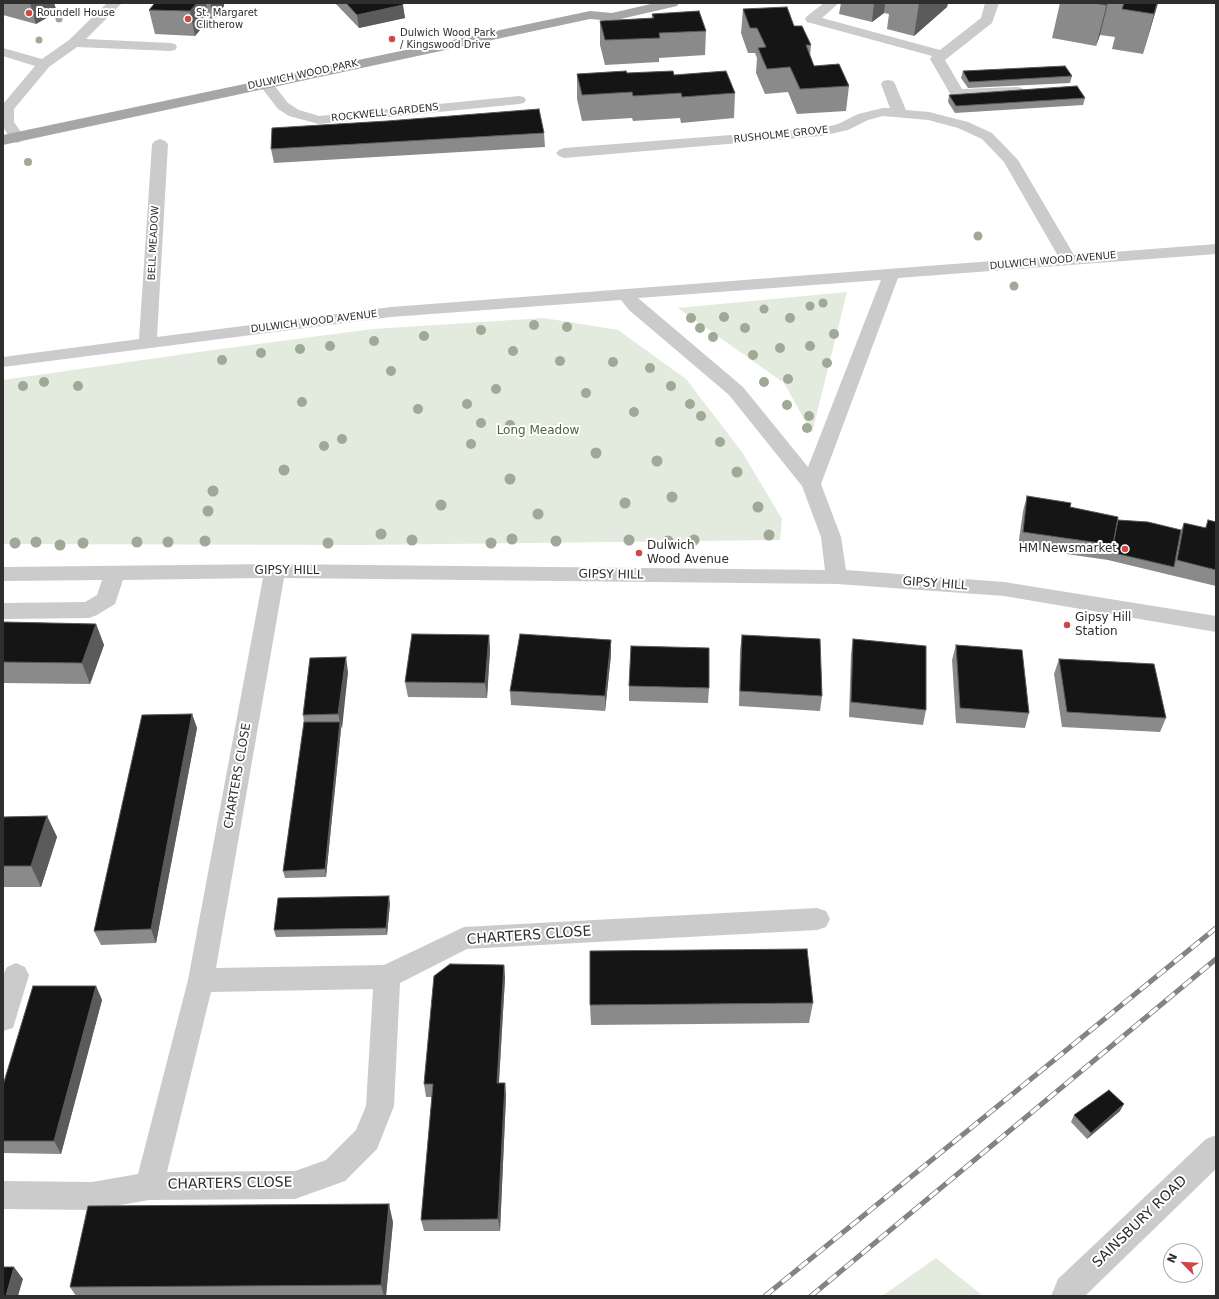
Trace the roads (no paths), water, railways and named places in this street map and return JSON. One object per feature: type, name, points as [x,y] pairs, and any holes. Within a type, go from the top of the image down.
[{"type":"main road","name":"DULWICH WOOD PARK","points":[[590,15],[601,7],[617,3]]},
{"type":"main road","name":"DULWICH WOOD PARK","points":[[3,149],[10,139],[265,83],[590,15],[612,17],[672,3]]},
{"type":"street","points":[[10,139],[7,122],[7,109],[44,64],[74,43],[115,3]]},
{"type":"street","points":[[832,3],[812,19],[942,55]]},
{"type":"street","points":[[992,3],[987,20],[937,59],[957,94],[1034,90]]},
{"type":"street","points":[[74,43],[170,47]]},
{"type":"street","points":[[3,52],[44,64]]},
{"type":"street","name":"ROCKWELL GARDENS","points":[[265,83],[283,106],[294,113],[319,120],[519,100]]},
{"type":"street","points":[[888,84],[900,114]]},
{"type":"street","name":"RUSHOLME GROVE","points":[[564,153],[821,132],[843,127],[863,117],[883,112],[929,116],[963,125],[987,136],[1010,160],[1068,259]]},
{"type":"street","name":"BELL MEADOW","points":[[148,343],[160,144]]},
{"type":"street","name":"DULWICH WOOD AVENUE","points":[[3,362],[391,312],[891,275],[1068,259],[1216,249]]},
{"type":"street","points":[[811,484],[891,275]]},
{"type":"street","points":[[626,295],[635,306],[736,391],[811,484],[831,537],[837,577]]},
{"type":"street","name":"GIPSY HILL","points":[[3,574],[275,571],[837,577],[1004,589],[1216,624]]},
{"type":"street","name":"CHARTERS CLOSE","points":[[149,1186],[201,980],[275,571]]},
{"type":"street","points":[[3,611],[89,610],[107,599],[114,573]]},
{"type":"street","name":"CHARTERS CLOSE","points":[[3,1195],[92,1196],[149,1186],[295,1185],[335,1171],[367,1139],[380,1106],[387,977],[464,938],[817,919]]},
{"type":"street","points":[[3,1019],[16,975]]},
{"type":"street","points":[[201,980],[387,977]]},
{"type":"street","name":"SAINSBURY ROAD","points":[[1066,1296],[1069,1290],[1216,1149]]},
{"type":"railway","points":[[765,1296],[1216,928]]},
{"type":"railway","points":[[811,1296],[1216,959]]},
{"type":"place","name":"Roundell House","points":[[29,13]]},
{"type":"place","name":"St. Margaret Clitherow","points":[[188,19]]},
{"type":"place","name":"Dulwich Wood Park / Kingswood Drive","points":[[392,39]]},
{"type":"place","name":"HM Newsmarket","points":[[1125,549]]},
{"type":"place","name":"Dulwich Wood Avenue","points":[[639,553]]},
{"type":"place","name":"Gipsy Hill Station","points":[[1067,625]]},
{"type":"park label","name":"Long Meadow","points":[[538,431]]}]
